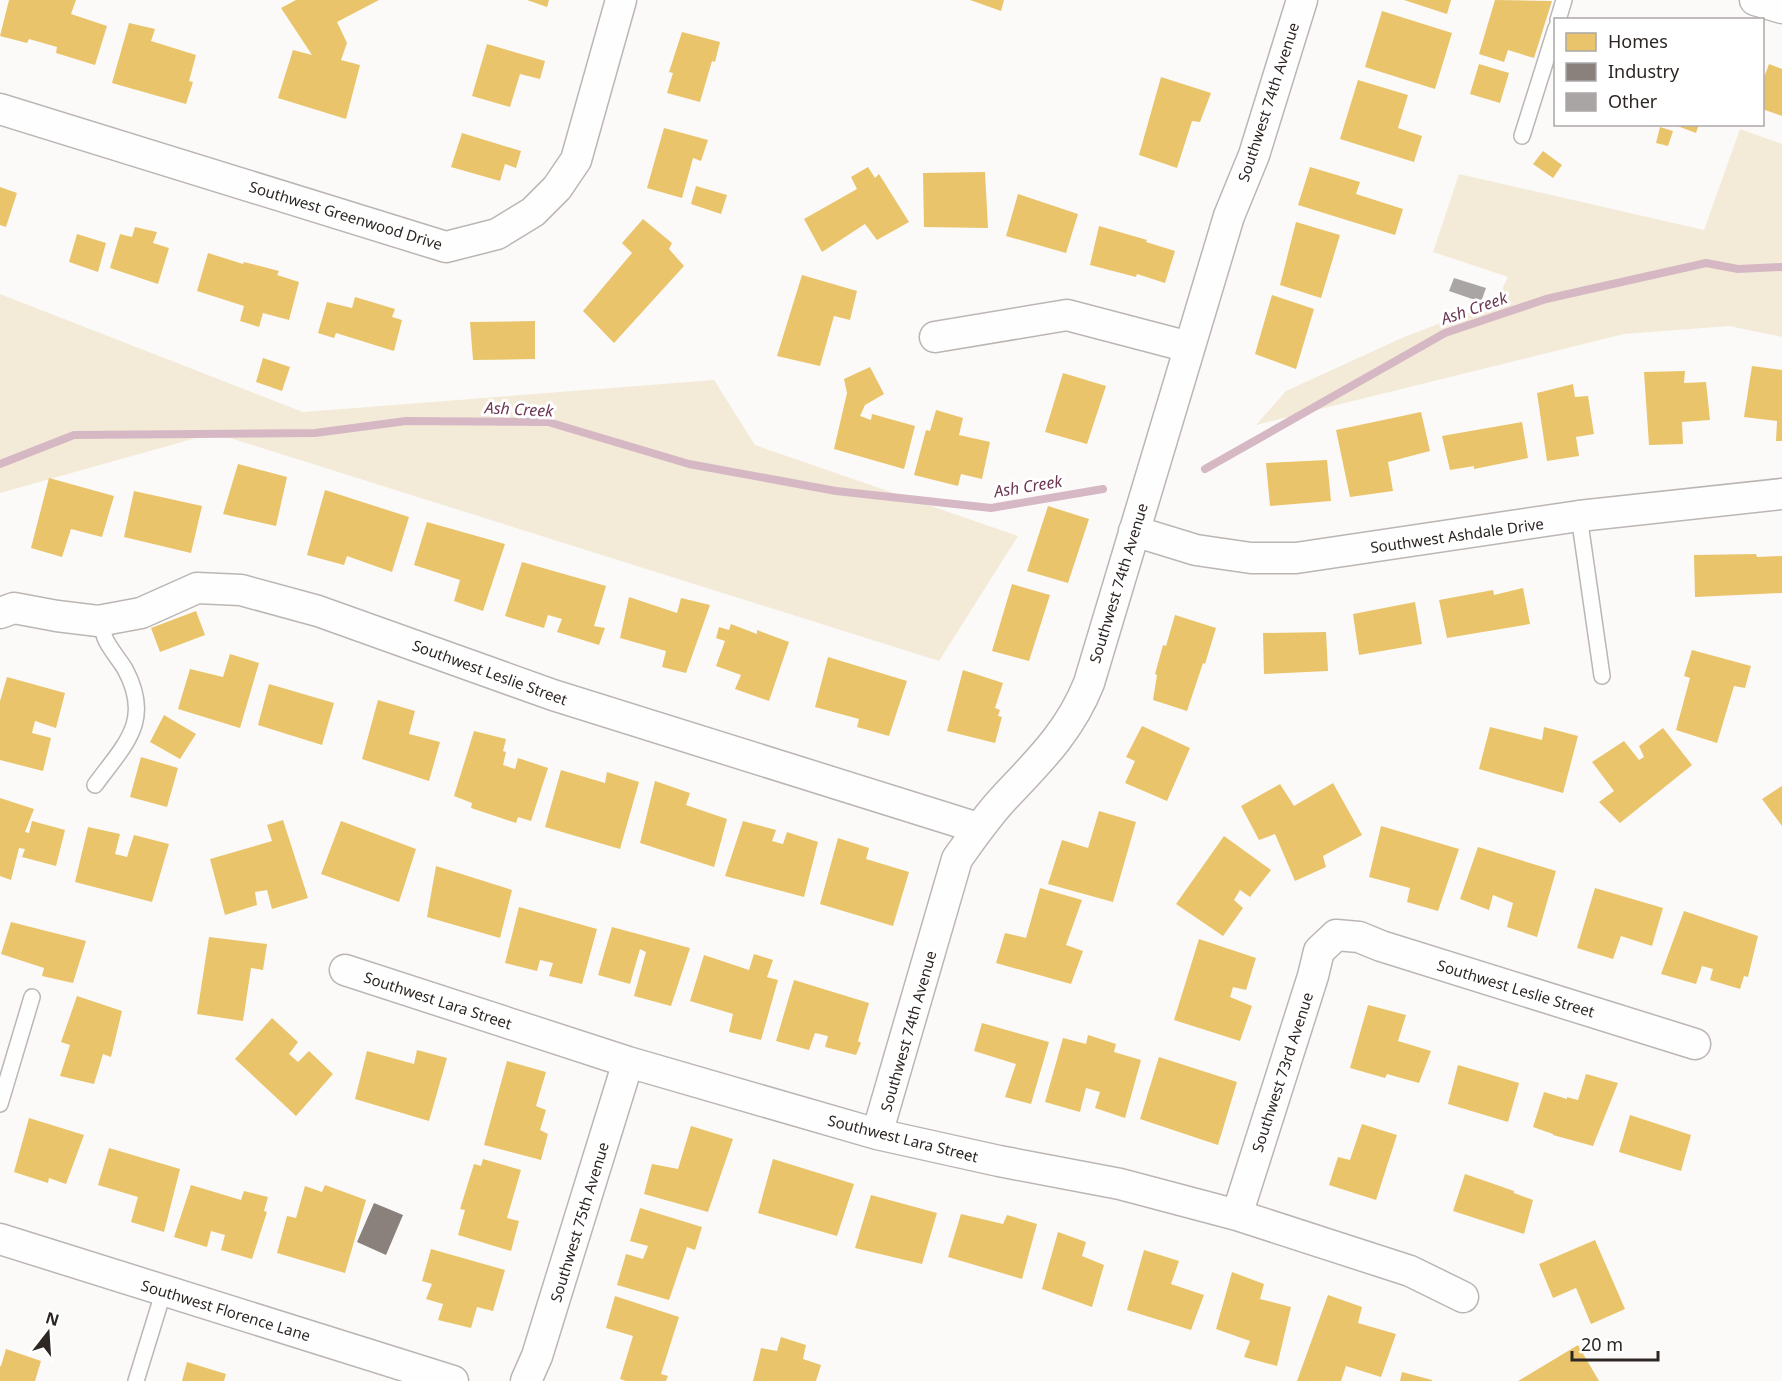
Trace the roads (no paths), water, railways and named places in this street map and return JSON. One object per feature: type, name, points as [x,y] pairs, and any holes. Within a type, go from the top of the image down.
[{"type":"street","name":"Southwest Greenwood Drive","points":[[0,109],[446,247],[497,234],[533,212],[557,188],[576,160],[621,0]]},
{"type":"street","name":"Southwest 74th Avenue","points":[[877,1134],[957,859],[978,828],[1050,748],[1079,707],[1089,683],[1228,216],[1254,155],[1302,0]]},
{"type":"street","points":[[1755,0],[1782,8]]},
{"type":"street","points":[[934,337],[1068,315],[1188,347]]},
{"type":"street","name":"Southwest Ashdale Drive","points":[[1134,531],[1196,550],[1251,558],[1296,558],[1579,516],[1782,494]]},
{"type":"street","name":"Southwest Leslie Street","points":[[0,613],[14,608],[57,616],[100,620],[141,614],[196,588],[241,590],[318,611],[552,695],[978,828]]},
{"type":"street","name":"Southwest Leslie Street","points":[[1336,935],[1359,936],[1381,946],[1695,1044]]},
{"type":"street","name":"Southwest 73rd Avenue","points":[[1237,1215],[1319,951],[1336,935]]},
{"type":"street","name":"Southwest Lara Street","points":[[345,970],[628,1062],[877,1134],[999,1161],[1120,1184],[1237,1215],[1410,1271],[1463,1297]]},
{"type":"street","name":"Southwest 75th Avenue","points":[[526,1381],[537,1356],[628,1062]]},
{"type":"street","name":"Southwest Florence Lane","points":[[0,1239],[164,1290],[402,1373],[453,1381]]},
{"type":"lane","points":[[1559,18],[1564,0]]},
{"type":"lane","points":[[1522,136],[1554,34]]},
{"type":"lane","points":[[1579,516],[1602,676]]},
{"type":"lane","points":[[95,785],[124,745],[138,712],[134,687],[106,640],[100,620]]},
{"type":"lane","points":[[0,1104],[33,997]]},
{"type":"lane","points":[[136,1381],[164,1290]]},
{"type":"waterway","name":"Ash Creek","points":[[1205,469],[1445,333],[1546,299],[1706,263],[1738,269],[1782,267]]},
{"type":"waterway","name":"Ash Creek","points":[[0,464],[74,435],[315,433],[406,421],[548,422],[689,464],[836,491],[991,508],[1103,489]]}]
